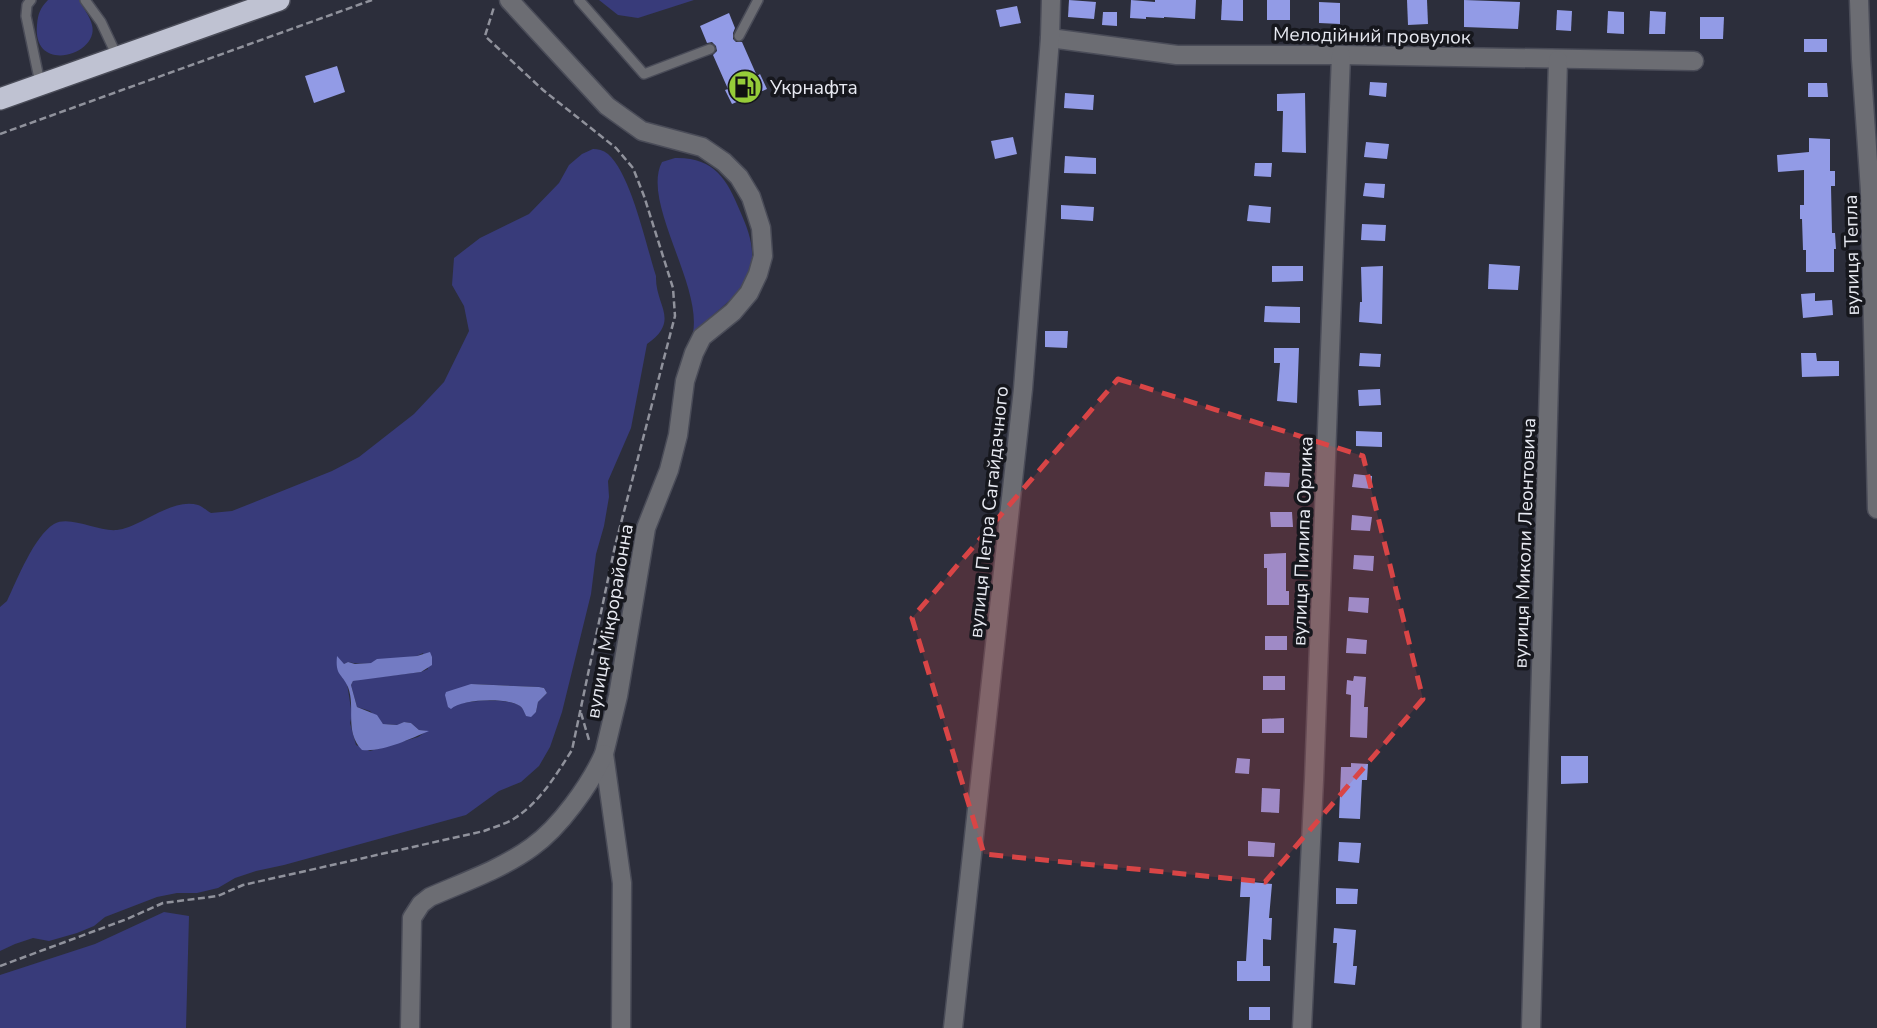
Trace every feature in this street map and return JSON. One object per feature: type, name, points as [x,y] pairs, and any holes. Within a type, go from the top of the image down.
[{"type":"highway","points":[[0,99],[279,0]]},
{"type":"street","name":"вулиця Мікрорайонна","points":[[509,0],[607,106],[642,131],[702,147],[724,162],[739,177],[751,197],[761,228],[763,256],[749,293],[733,312],[702,337],[685,381],[678,435],[669,470],[646,528],[620,683],[604,754],[622,883],[621,1028]]},
{"type":"street","name":"вулиця Петра Сагайдачного","points":[[953,1028],[1023,389],[1051,0]]},
{"type":"street","name":"вулиця Тепла","points":[[1859,0],[1861,59],[1874,191],[1877,509]]},
{"type":"street","name":"Мелодійний провулок","points":[[1050,38],[1177,55],[1695,61]]},
{"type":"street","name":"вулиця Пилипа Орлика","points":[[1302,1028],[1341,55]]},
{"type":"street","name":"вулиця Миколи Леонтовича","points":[[1531,1028],[1558,60]]},
{"type":"street","points":[[410,1028],[412,918],[421,904],[430,897],[501,865],[533,847],[548,834],[587,786],[604,754]]},
{"type":"lane","points":[[31,0],[27,5],[26,16],[40,84]]},
{"type":"lane","points":[[85,0],[101,22],[118,58]]},
{"type":"lane","points":[[579,0],[644,74],[710,49]]},
{"type":"lane","points":[[739,36],[758,0]]},
{"type":"path","points":[[0,134],[372,0]]},
{"type":"path","points":[[0,966],[127,919],[163,902],[218,896],[243,886],[484,831],[512,820],[526,810],[556,775],[572,750],[615,546],[676,316],[673,288],[633,168],[616,148],[543,90],[485,36],[496,0]]},
{"type":"highlighted area","points":[[1118,379],[1363,456],[1423,699],[1265,882],[984,854],[912,618]]},
{"type":"shaded area","points":[[48,0],[79,0],[92,25],[92,36],[86,45],[66,55],[54,55],[45,50],[38,41],[37,25],[41,9]]},
{"type":"shaded area","points":[[599,0],[694,0],[638,18],[618,15]]},
{"type":"shaded area","points":[[593,149],[608,154],[624,177],[656,276],[665,320],[657,335],[647,344],[631,428],[608,481],[609,497],[596,554],[591,594],[562,712],[550,747],[539,766],[521,782],[499,791],[466,815],[256,871],[235,878],[218,888],[157,897],[105,917],[94,926],[77,933],[49,941],[33,938],[0,951],[0,607],[7,601],[40,538],[54,524],[61,522],[76,522],[117,530],[178,505],[200,506],[211,513],[232,511],[332,471],[359,457],[414,414],[444,382],[469,331],[464,306],[452,285],[454,258],[480,238],[529,214],[559,183],[569,165]],"holes":[[[423,653],[428,669],[362,679],[353,681],[351,685],[357,707],[370,711],[383,724],[411,723],[419,730],[427,731],[418,737],[370,751],[356,745],[350,723],[352,715],[344,664],[382,662]],[[471,684],[539,687],[544,688],[547,693],[538,702],[536,712],[526,716],[520,706],[506,701],[456,704]]]},
{"type":"shaded area","points":[[675,158],[700,161],[724,180],[743,218],[752,247],[750,269],[740,288],[693,333],[689,291],[659,199],[658,179],[662,162]]},
{"type":"shaded area","points":[[164,912],[189,916],[186,1028],[0,1028],[0,975],[95,944]]},
{"type":"water","points":[[430,652],[432,665],[421,672],[353,681],[351,685],[357,707],[377,715],[383,724],[411,723],[419,730],[429,731],[388,747],[362,750],[353,735],[350,695],[346,682],[338,671],[337,656],[344,664],[355,664]]},
{"type":"water","points":[[471,684],[539,687],[544,688],[547,693],[538,702],[536,712],[531,717],[526,716],[520,706],[505,701],[474,701],[451,709],[448,707],[446,692]]},
{"type":"building","points":[[1069,0],[1096,2],[1094,19],[1068,17]]},
{"type":"building","points":[[1131,0],[1196,0],[1195,19],[1130,18]]},
{"type":"building","points":[[1222,0],[1243,0],[1243,21],[1221,20]]},
{"type":"building","points":[[1267,0],[1290,0],[1290,20],[1267,20]]},
{"type":"building","points":[[1407,0],[1427,0],[1428,24],[1408,25]]},
{"type":"building","points":[[1464,0],[1520,2],[1518,29],[1464,27]]},
{"type":"building","points":[[1319,2],[1340,3],[1340,24],[1319,23]]},
{"type":"building","points":[[1017,6],[1021,23],[1000,27],[996,10]]},
{"type":"building","points":[[1557,10],[1572,11],[1571,31],[1556,30]]},
{"type":"building","points":[[1608,11],[1624,12],[1624,34],[1607,33]]},
{"type":"building","points":[[1650,11],[1666,12],[1665,34],[1649,34]]},
{"type":"building","points":[[1103,12],[1117,12],[1117,26],[1102,25]]},
{"type":"building","points":[[729,13],[735,28],[733,39],[742,42],[757,76],[760,74],[767,89],[732,104],[713,55],[717,51],[716,46],[712,42],[707,43],[700,26]]},
{"type":"building","points":[[1700,17],[1724,17],[1723,39],[1700,39]]},
{"type":"building","points":[[1804,39],[1827,39],[1827,52],[1804,52]]},
{"type":"building","points":[[337,66],[345,92],[314,103],[305,76]]},
{"type":"building","points":[[1370,82],[1387,83],[1386,97],[1369,95]]},
{"type":"building","points":[[1808,83],[1827,83],[1828,97],[1808,97]]},
{"type":"building","points":[[1065,93],[1094,95],[1093,110],[1064,108]]},
{"type":"building","points":[[1305,93],[1306,153],[1282,152],[1283,111],[1277,111],[1277,94]]},
{"type":"building","points":[[1013,137],[1017,154],[995,159],[991,141]]},
{"type":"building","points":[[1809,138],[1830,139],[1830,171],[1835,171],[1835,186],[1831,186],[1832,233],[1835,233],[1836,249],[1834,272],[1806,272],[1806,250],[1803,250],[1800,219],[1800,205],[1804,205],[1804,170],[1778,172],[1777,155],[1809,152]]},
{"type":"building","points":[[1366,142],[1389,144],[1387,159],[1364,157]]},
{"type":"building","points":[[1065,156],[1096,158],[1096,174],[1064,173]]},
{"type":"building","points":[[1255,163],[1272,163],[1271,177],[1254,176]]},
{"type":"building","points":[[1365,183],[1385,184],[1384,198],[1363,196]]},
{"type":"building","points":[[1061,205],[1094,207],[1093,221],[1061,219]]},
{"type":"building","points":[[1249,205],[1271,207],[1270,223],[1247,221]]},
{"type":"building","points":[[1362,224],[1386,225],[1385,241],[1361,240]]},
{"type":"building","points":[[1489,264],[1520,266],[1518,290],[1488,289]]},
{"type":"building","points":[[1272,266],[1303,266],[1303,281],[1272,282]]},
{"type":"building","points":[[1383,266],[1382,324],[1359,322],[1362,302],[1361,267]]},
{"type":"building","points":[[1815,293],[1815,301],[1832,300],[1833,315],[1803,318],[1801,294]]},
{"type":"building","points":[[1265,306],[1300,307],[1300,323],[1264,322]]},
{"type":"building","points":[[1045,331],[1068,331],[1067,348],[1045,347]]},
{"type":"building","points":[[1274,348],[1299,348],[1297,403],[1277,401],[1280,363],[1274,363]]},
{"type":"building","points":[[1360,353],[1381,354],[1380,367],[1359,366]]},
{"type":"building","points":[[1801,353],[1816,353],[1817,361],[1839,361],[1839,376],[1802,377]]},
{"type":"building","points":[[1380,389],[1381,405],[1359,406],[1358,390]]},
{"type":"building","points":[[1356,431],[1382,432],[1382,447],[1356,446]]},
{"type":"building","points":[[1265,472],[1290,473],[1289,487],[1264,486]]},
{"type":"building","points":[[1354,474],[1372,476],[1371,489],[1352,487]]},
{"type":"building","points":[[1270,512],[1292,512],[1293,527],[1271,527]]},
{"type":"building","points":[[1352,515],[1372,517],[1370,531],[1351,530]]},
{"type":"building","points":[[1286,553],[1286,591],[1289,591],[1289,605],[1267,605],[1267,568],[1264,568],[1264,554]]},
{"type":"building","points":[[1354,555],[1374,556],[1373,571],[1353,569]]},
{"type":"building","points":[[1349,597],[1369,598],[1368,613],[1348,611]]},
{"type":"building","points":[[1265,636],[1287,636],[1287,650],[1265,650]]},
{"type":"building","points":[[1347,638],[1367,640],[1366,654],[1346,653]]},
{"type":"building","points":[[1263,676],[1285,676],[1285,690],[1263,690]]},
{"type":"building","points":[[1354,676],[1366,677],[1364,707],[1368,707],[1367,738],[1350,737],[1351,695],[1346,694],[1347,680],[1353,681]]},
{"type":"building","points":[[1284,718],[1284,733],[1262,733],[1262,719]]},
{"type":"building","points":[[1561,756],[1588,756],[1588,783],[1561,784]]},
{"type":"building","points":[[1237,758],[1250,759],[1249,774],[1235,773]]},
{"type":"building","points":[[1351,763],[1368,764],[1367,780],[1362,780],[1360,819],[1339,818],[1341,767],[1351,767]]},
{"type":"building","points":[[1262,788],[1280,789],[1279,813],[1261,812]]},
{"type":"building","points":[[1248,841],[1275,843],[1274,857],[1248,856]]},
{"type":"building","points":[[1339,842],[1361,843],[1359,863],[1338,861]]},
{"type":"building","points":[[1241,881],[1272,884],[1269,918],[1272,918],[1271,940],[1263,939],[1263,966],[1270,966],[1270,981],[1237,981],[1237,961],[1246,961],[1250,897],[1240,897]]},
{"type":"building","points":[[1336,888],[1358,889],[1357,904],[1336,904]]},
{"type":"building","points":[[1334,928],[1356,930],[1353,966],[1357,966],[1355,985],[1334,983],[1337,943],[1333,943]]},
{"type":"building","points":[[1249,1007],[1270,1007],[1270,1020],[1249,1020]]},
{"type":"place","name":"Укрнафта","points":[[745,87]]}]
